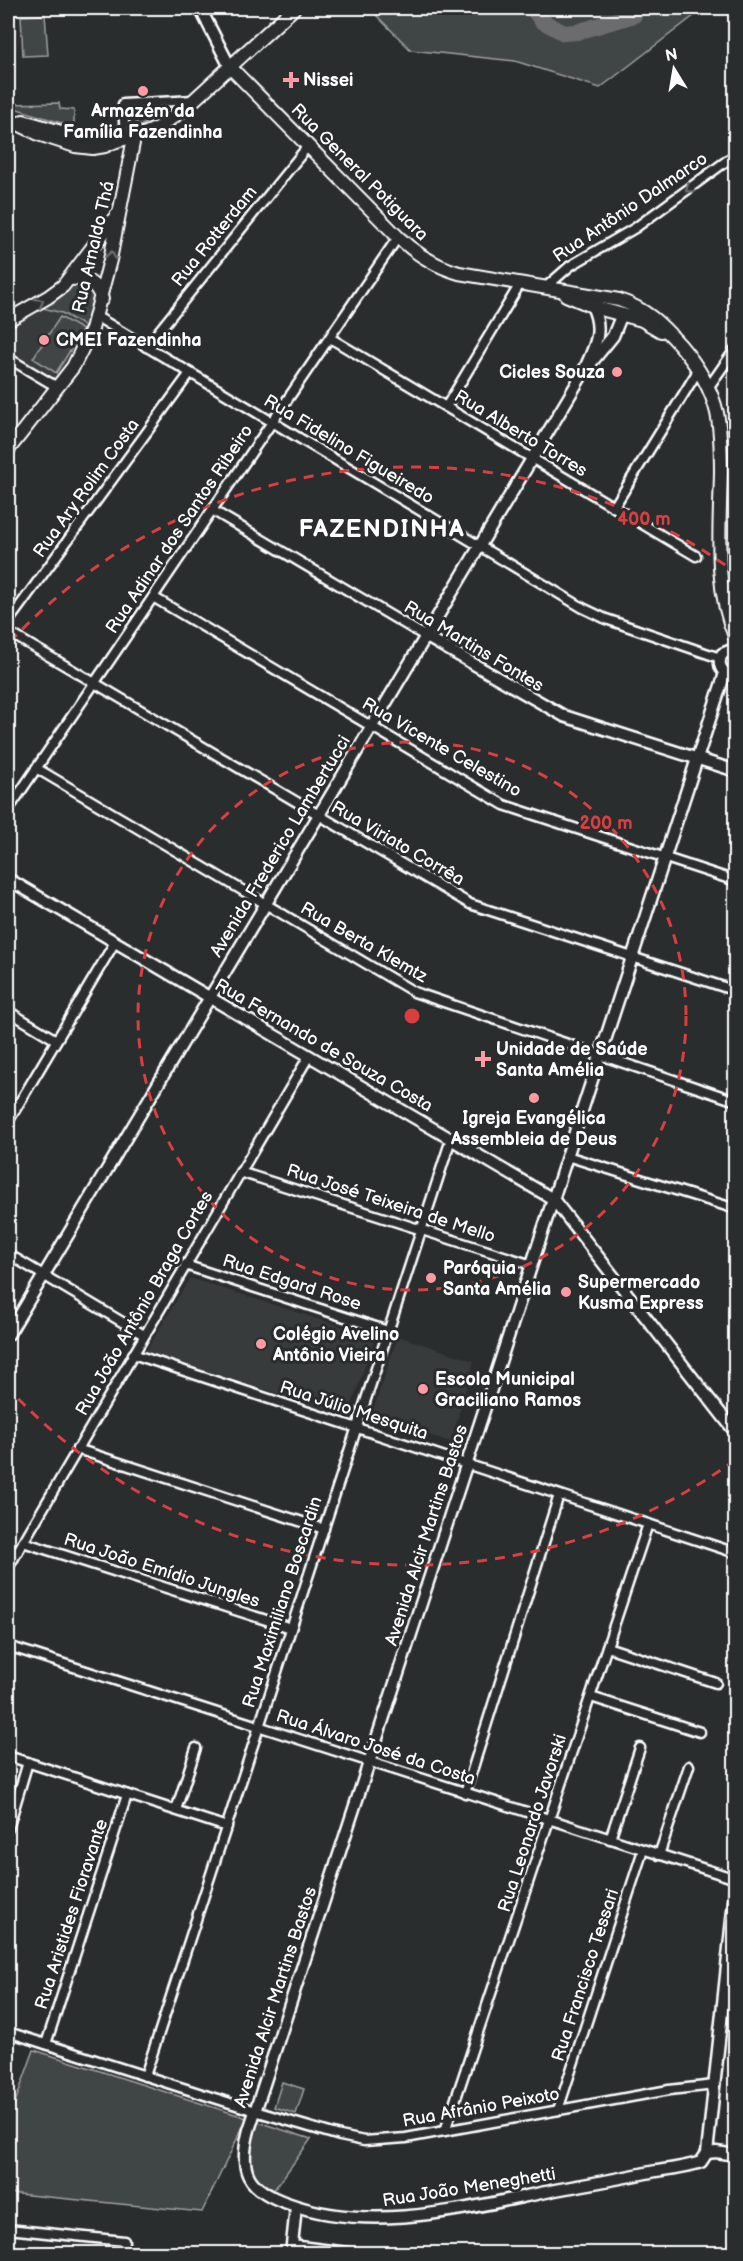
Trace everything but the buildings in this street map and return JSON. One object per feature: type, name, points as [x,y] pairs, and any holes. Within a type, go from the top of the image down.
[{"type":"main road","points":[[8,119],[75,136],[125,139],[167,122],[294,8]]},
{"type":"main road","name":"Rua General Potiguara","points":[[230,67],[398,237],[420,256],[444,269],[547,289],[603,296],[640,308],[660,323],[699,369],[716,410],[720,437],[721,581],[726,613],[735,639]]},
{"type":"main road","name":"Rua Arnaldo Thá","points":[[125,139],[122,151],[128,168]]},
{"type":"main road","name":"Rua Arnaldo Thá","points":[[8,450],[80,356],[97,317],[128,168],[125,139]]},
{"type":"main road","points":[[8,320],[48,297],[70,279],[120,212]]},
{"type":"main road","points":[[70,279],[91,282],[102,299]]},
{"type":"main road","name":"Rua General Potiguara","points":[[547,289],[649,324],[678,344]]},
{"type":"main road","points":[[603,296],[622,314]]},
{"type":"street","points":[[200,8],[230,67]]},
{"type":"street","points":[[125,139],[123,104],[194,100]]},
{"type":"street","name":"Rua Rotterdam","points":[[146,347],[308,146]]},
{"type":"street","name":"Rua Antônio Dalmarco","points":[[547,289],[570,266],[635,228],[735,154]]},
{"type":"street","name":"Rua Adinar dos Santos Ribeiro","points":[[8,810],[398,237]]},
{"type":"street","points":[[446,407],[520,284]]},
{"type":"street","name":"Avenida Frederico Lambertucci","points":[[582,375],[595,345],[598,331],[597,318],[592,306]]},
{"type":"street","name":"Avenida Frederico Lambertucci","points":[[8,1335],[582,375],[613,336],[622,314]]},
{"type":"street","name":"Rua Fidelino Figueiredo","points":[[97,317],[598,615],[720,658]]},
{"type":"street","name":"Rua Alberto Torres","points":[[330,338],[696,556]]},
{"type":"street","points":[[708,388],[735,348]]},
{"type":"street","points":[[8,358],[57,387]]},
{"type":"street","points":[[614,507],[699,369]]},
{"type":"street","name":"Rua Ary Rolim Costa","points":[[8,622],[190,373]]},
{"type":"street","name":"Rua Martins Fontes","points":[[212,510],[564,716],[735,771]]},
{"type":"street","name":"Rua Vicente Celestino","points":[[153,597],[504,805],[735,881]]},
{"type":"street","name":"Rua Viriato Corrêa","points":[[8,632],[471,904],[735,991]]},
{"type":"street","points":[[730,674],[720,666],[720,658],[726,651],[735,648]]},
{"type":"street","name":"Avenida Alcir Martins Bastos","points":[[245,2169],[245,2146],[255,2111],[697,759],[730,674]]},
{"type":"street","name":"Rua Berta Klemtz","points":[[36,768],[417,993],[735,1101]]},
{"type":"street","name":"Rua Fernando de Souza Costa","points":[[8,879],[553,1199],[735,1433]]},
{"type":"street","points":[[8,1122],[115,942]]},
{"type":"street","points":[[8,1011],[56,1040]]},
{"type":"street","name":"Rua João Antônio Braga Cortes","points":[[8,1568],[309,1056]]},
{"type":"street","name":"Rua Maximiliano Boscardin","points":[[145,2076],[451,1139]]},
{"type":"street","points":[[567,1156],[735,1209]]},
{"type":"street","name":"Rua José Teixeira de Mello","points":[[240,1173],[531,1265]]},
{"type":"street","points":[[8,1254],[144,1335]]},
{"type":"street","name":"Rua Edgard Rose","points":[[185,1265],[388,1331]]},
{"type":"street","name":"Rua Júlio Mesquita","points":[[134,1354],[735,1553]]},
{"type":"street","points":[[77,1449],[324,1528]]},
{"type":"street","points":[[465,1793],[559,1495]]},
{"type":"street","name":"Rua Leonardo Javorski","points":[[445,2131],[648,1524]]},
{"type":"street","name":"Rua João Emídio Jungles","points":[[22,1542],[291,1628]]},
{"type":"street","name":"Rua Álvaro José da Costa","points":[[8,1646],[735,1880]]},
{"type":"street","points":[[608,1647],[716,1683]]},
{"type":"street","points":[[591,1697],[700,1732]]},
{"type":"street","points":[[176,1810],[196,1748]]},
{"type":"street","points":[[610,1839],[640,1748]]},
{"type":"street","points":[[8,1756],[226,1827]]},
{"type":"street","points":[[8,1829],[28,1762]]},
{"type":"street","points":[[659,1855],[689,1766]]},
{"type":"street","name":"Rua Aristides Fioravante","points":[[46,2044],[127,1795]]},
{"type":"street","name":"Rua Francisco Tessari","points":[[558,2110],[643,1850]]},
{"type":"street","points":[[735,1880],[708,2153],[735,2155]]},
{"type":"street","name":"Rua Afrânio Peixoto","points":[[8,2032],[255,2111],[364,2141],[390,2140],[669,2090],[715,2085]]},
{"type":"street","name":"Rua João Meneghetti","points":[[245,2169],[252,2183],[259,2190],[274,2199],[296,2207],[325,2214],[392,2217],[435,2212],[697,2164],[704,2160],[708,2153]]},
{"type":"street","points":[[296,2207],[292,2249],[363,2253]]},
{"type":"street","points":[[8,2229],[124,2241],[123,2253]]},
{"type":"shaded area","points":[[369,8],[704,8],[600,88],[515,61],[411,50]]},
{"type":"shaded area","points":[[45,15],[48,55],[23,56],[21,16]]},
{"type":"shaded area","points":[[59,103],[60,109],[74,110],[74,127],[8,106],[8,104]]},
{"type":"shaded area","points":[[175,106],[137,128],[135,108]]},
{"type":"shaded area","points":[[74,284],[87,284],[95,294],[86,327],[62,313],[43,308]]},
{"type":"shaded area","name":"CMEI Fazendinha","points":[[43,308],[62,313],[86,327],[75,351],[55,378],[8,351],[8,329]]},
{"type":"shaded area","points":[[60,317],[83,330],[56,373],[33,358]]},
{"type":"shaded area","name":"Colégio Avelino Antônio Vieira","points":[[190,1278],[375,1337],[348,1416],[146,1351]]},
{"type":"shaded area","name":"Escola Municipal Graciliano Ramos","points":[[398,1336],[474,1361],[451,1442],[371,1417]]},
{"type":"shaded area","points":[[34,2050],[247,2118],[202,2212],[8,2193],[8,2122]]},
{"type":"shaded area","points":[[282,2082],[304,2089],[296,2114],[274,2107]]},
{"type":"shaded area","points":[[258,2122],[311,2139],[274,2190],[256,2176],[249,2161],[251,2144]]},
{"type":"waterway","points":[[532,8],[542,21],[564,33],[577,32],[634,15],[636,8]]},
{"type":"place","name":"Nissei","points":[[291,80]]},
{"type":"place","name":"Armazém da Família Fazendinha","points":[[143,91]]},
{"type":"place","name":"CMEI Fazendinha","points":[[44,340]]},
{"type":"place","name":"Cicles Souza","points":[[617,372]]},
{"type":"place","name":"Unidade de Saúde Santa Amélia","points":[[483,1059]]},
{"type":"place","name":"Igreja Evangélica Assembleia de Deus","points":[[534,1098]]},
{"type":"place","name":"Paróquia Santa Amélia","points":[[431,1278]]},
{"type":"place","name":"Supermercado Kusma Express","points":[[566,1292]]},
{"type":"place","name":"Colégio Avelino Antônio Vieira","points":[[261,1344]]},
{"type":"place","name":"Escola Municipal Graciliano Ramos","points":[[423,1389]]},
{"type":"district","name":"FAZENDINHA","points":[[382,529]]}]
